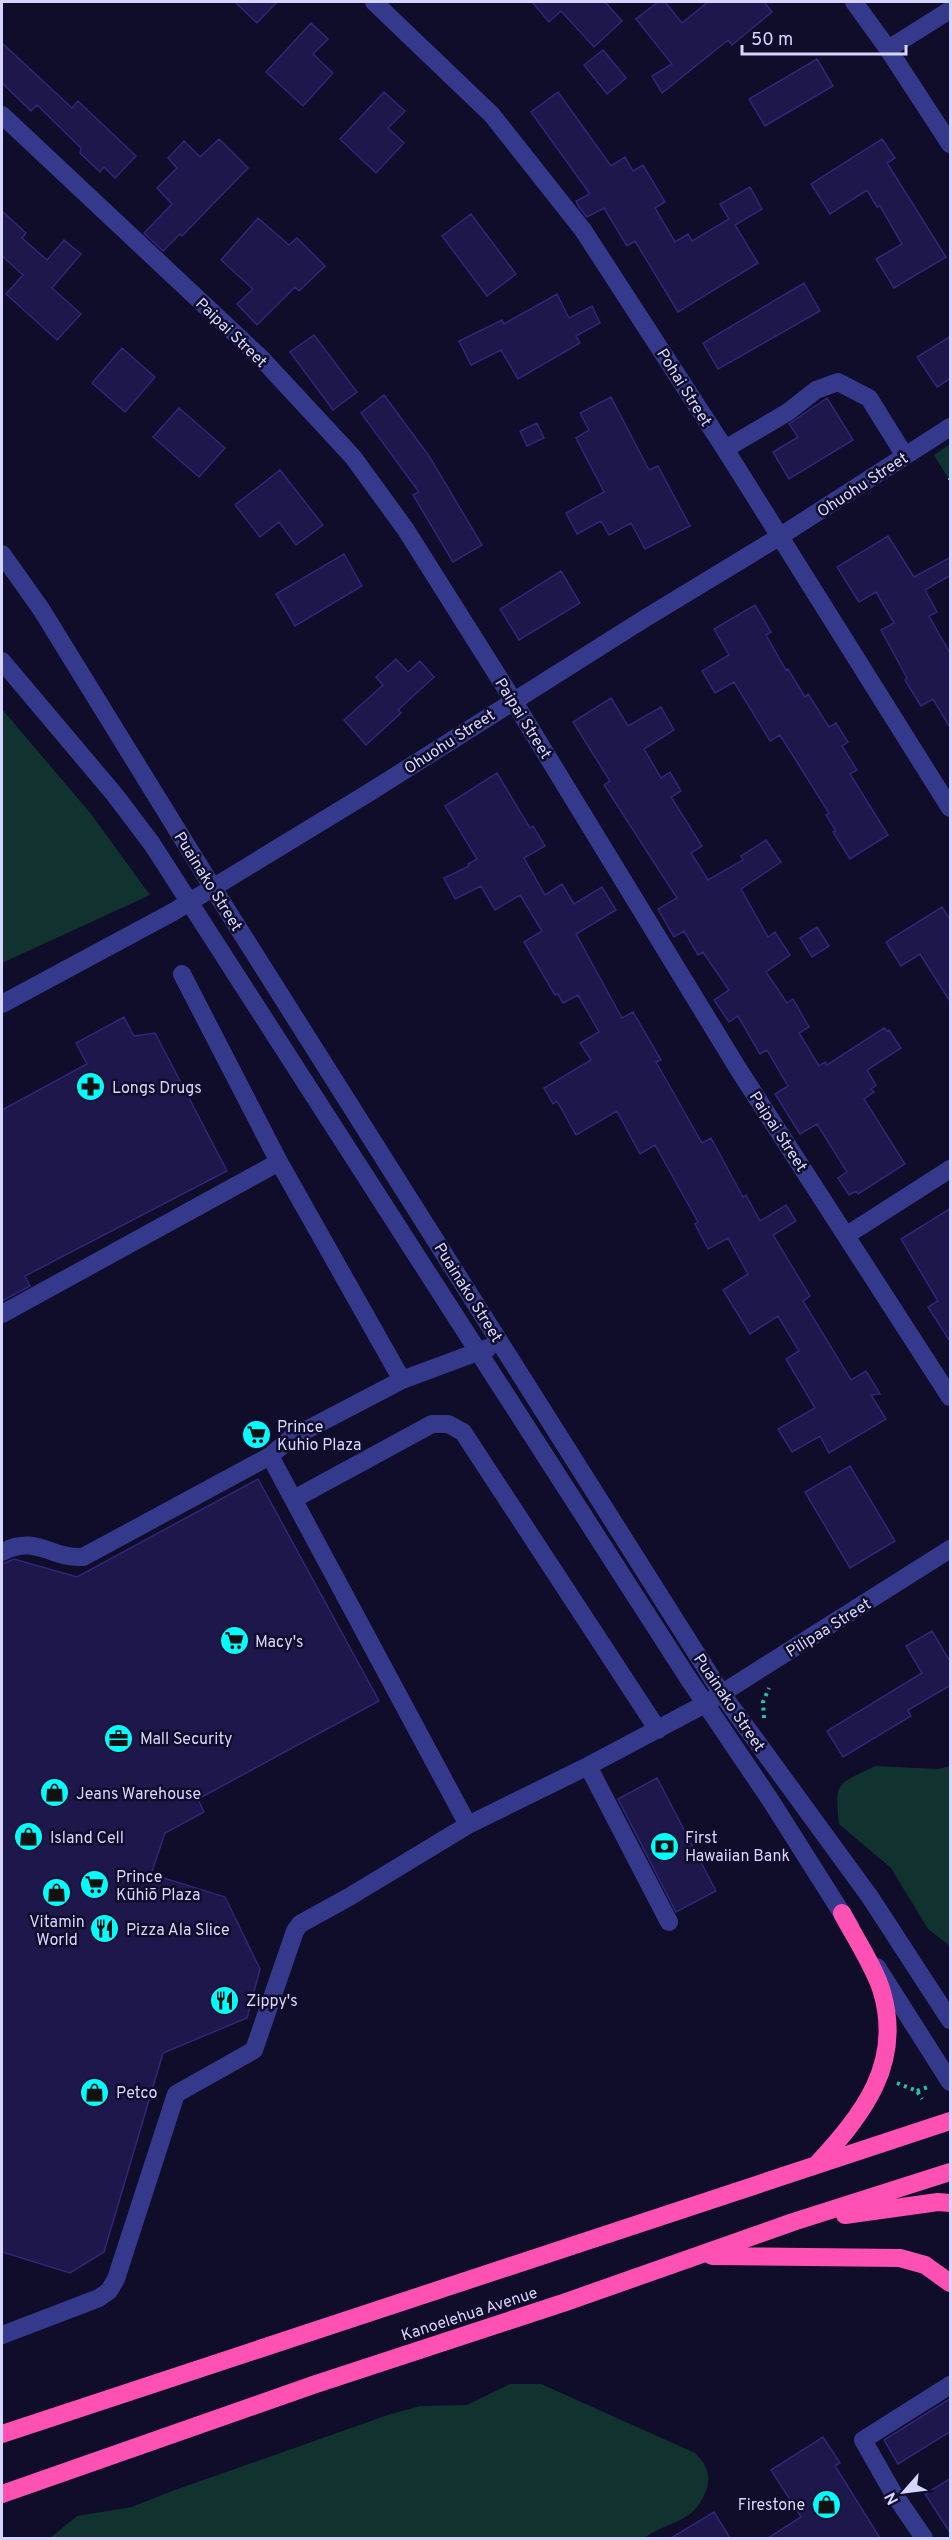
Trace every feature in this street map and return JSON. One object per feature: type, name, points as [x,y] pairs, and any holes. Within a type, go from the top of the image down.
[{"type":"highway","points":[[815,2167],[844,2135],[872,2096],[880,2077],[888,2044],[888,2022],[881,1990],[842,1913]]},
{"type":"highway","name":"Kanoelehua Avenue","points":[[2,2434],[951,2121]]},
{"type":"highway","name":"Kanoelehua Avenue","points":[[2,2494],[313,2385],[701,2256],[793,2222],[951,2172]]},
{"type":"highway","points":[[793,2222],[938,2202],[951,2203]]},
{"type":"highway","points":[[701,2256],[900,2258],[925,2265],[951,2283]]},
{"type":"street","name":"Pohai Street","points":[[374,2],[480,101],[545,179],[604,261],[951,808]]},
{"type":"street","points":[[854,2],[951,144]]},
{"type":"street","points":[[888,49],[951,10]]},
{"type":"street","name":"Paipai Street","points":[[2,115],[262,359],[353,457],[406,530],[513,700],[737,1067],[951,1397]]},
{"type":"street","points":[[725,449],[788,412],[816,390],[838,382],[870,399],[905,456]]},
{"type":"street","name":"Ohuohu Street","points":[[2,1004],[190,902],[779,537],[951,427]]},
{"type":"street","name":"Puainako Street","points":[[2,554],[41,609],[213,888],[722,1694],[870,1897],[951,2020]]},
{"type":"street","name":"Puainako Street","points":[[2,661],[116,795],[152,844],[951,2082]]},
{"type":"street","points":[[182,974],[279,1162],[402,1380]]},
{"type":"street","points":[[2,1314],[279,1162]]},
{"type":"street","points":[[847,1235],[951,1169]]},
{"type":"street","points":[[2,1552],[16,1544],[38,1546],[71,1558],[83,1557],[270,1456],[291,1438],[402,1380],[502,1343]]},
{"type":"street","points":[[294,1499],[432,1424],[448,1424],[463,1432],[658,1730]]},
{"type":"street","points":[[270,1456],[468,1825]]},
{"type":"street","name":"Pilipaa Street","points":[[2,2336],[99,2298],[109,2291],[131,2236],[176,2094],[255,2050],[298,1926],[468,1825],[588,1766],[705,1704],[951,1549]]},
{"type":"street","points":[[588,1766],[669,1922]]},
{"type":"street","points":[[924,2538],[892,2491],[863,2440],[951,2385]]},
{"type":"path","points":[[766,1723],[763,1702],[768,1689],[776,1681]]},
{"type":"path","points":[[897,2084],[917,2091],[922,2099]]},
{"type":"path","points":[[917,2091],[928,2087]]},
{"type":"green space","points":[[950,444],[950,481],[934,455]]},
{"type":"green space","points":[[2,709],[91,814],[150,895],[2,963]]},
{"type":"green space","points":[[875,1766],[938,1769],[950,1766],[950,1946],[928,1929],[891,1868],[839,1824],[837,1799],[841,1786]]},
{"type":"green space","points":[[510,2384],[541,2384],[695,2453],[705,2466],[708,2475],[708,2485],[701,2502],[688,2516],[644,2538],[50,2538],[77,2516],[132,2507],[388,2415],[420,2406],[467,2405]]},
{"type":"building","points":[[235,2],[277,2],[257,23]]},
{"type":"building","points":[[532,2],[605,2],[622,21],[594,47],[561,11],[549,22]]},
{"type":"building","points":[[658,2],[665,2],[682,23],[708,2],[764,2],[772,12],[732,45],[728,40],[662,93],[652,76],[672,64],[636,19]]},
{"type":"building","points":[[311,23],[328,39],[313,54],[333,73],[303,106],[266,72]]},
{"type":"building","points":[[2,43],[72,108],[78,101],[136,156],[115,178],[104,167],[100,172],[80,153],[81,148],[37,105],[31,111],[2,83]]},
{"type":"building","points":[[603,50],[626,78],[607,94],[584,65]]},
{"type":"building","points":[[817,59],[833,86],[765,126],[749,99]]},
{"type":"building","points":[[384,92],[405,111],[388,128],[404,143],[376,173],[340,139]]},
{"type":"building","points":[[558,92],[611,166],[625,157],[633,171],[643,165],[665,202],[655,208],[675,242],[688,234],[692,241],[729,219],[720,204],[750,187],[762,209],[735,225],[758,263],[678,312],[635,241],[627,246],[604,208],[587,217],[579,207],[576,201],[590,194],[531,112]]},
{"type":"building","points":[[219,139],[248,168],[182,236],[180,234],[163,251],[144,233],[172,204],[157,188],[177,168],[168,158],[184,141],[200,157]]},
{"type":"building","points":[[882,139],[895,158],[887,163],[946,257],[894,288],[876,259],[902,244],[880,206],[877,207],[867,190],[830,214],[811,184]]},
{"type":"building","points":[[2,211],[26,233],[22,238],[47,260],[64,240],[81,254],[52,288],[81,314],[57,340],[6,294],[23,275],[2,256]]},
{"type":"building","points":[[471,214],[516,274],[487,296],[442,236]]},
{"type":"building","points":[[258,218],[289,245],[297,238],[325,266],[299,291],[295,287],[257,325],[237,304],[253,289],[221,260]]},
{"type":"building","points":[[804,283],[820,311],[718,369],[703,343]]},
{"type":"building","points":[[557,294],[569,318],[592,306],[600,323],[576,336],[580,343],[518,379],[501,350],[471,365],[459,341],[502,320],[504,324]]},
{"type":"building","points":[[314,335],[357,392],[333,410],[290,352]]},
{"type":"building","points":[[951,336],[951,378],[937,387],[917,357]]},
{"type":"building","points":[[122,348],[155,377],[125,412],[92,383]]},
{"type":"building","points":[[384,395],[429,456],[482,545],[453,562],[413,495],[419,492],[361,413]]},
{"type":"building","points":[[611,397],[649,470],[658,466],[690,526],[645,549],[631,523],[609,535],[601,521],[577,534],[566,513],[604,492],[576,438],[589,430],[580,413]]},
{"type":"building","points":[[827,398],[853,440],[789,479],[773,452],[798,437],[789,424]]},
{"type":"building","points":[[179,408],[225,448],[199,477],[153,437]]},
{"type":"building","points":[[537,423],[544,438],[527,446],[520,431]]},
{"type":"building","points":[[280,470],[323,525],[296,545],[279,522],[260,537],[235,505]]},
{"type":"building","points":[[888,536],[914,577],[951,557],[951,575],[925,590],[937,612],[929,616],[951,655],[951,729],[933,699],[921,706],[905,680],[907,678],[881,630],[894,623],[876,592],[859,602],[837,567]]},
{"type":"building","points":[[344,554],[362,586],[295,626],[276,594]]},
{"type":"building","points":[[561,571],[580,603],[519,640],[500,609]]},
{"type":"building","points":[[755,605],[771,632],[766,635],[786,670],[788,669],[805,697],[808,694],[829,727],[836,723],[848,742],[842,746],[857,770],[850,774],[888,835],[850,859],[833,832],[836,831],[826,815],[829,813],[780,735],[770,741],[734,682],[715,693],[702,671],[729,655],[714,629]]},
{"type":"building","points":[[396,659],[408,672],[420,661],[434,677],[398,710],[401,713],[366,745],[344,720],[383,685],[376,677]]},
{"type":"building","points":[[611,698],[628,726],[661,707],[674,730],[644,749],[661,778],[670,772],[681,791],[671,797],[702,846],[691,853],[708,880],[743,860],[741,856],[766,840],[781,862],[741,889],[768,937],[775,932],[790,955],[766,972],[787,1003],[793,999],[809,1027],[799,1033],[819,1066],[825,1062],[827,1065],[884,1028],[889,1030],[901,1048],[867,1070],[876,1085],[871,1089],[874,1092],[864,1099],[905,1164],[858,1194],[856,1191],[849,1195],[838,1178],[847,1172],[817,1124],[800,1134],[775,1094],[788,1086],[767,1050],[760,1054],[738,1016],[729,1022],[714,1000],[729,990],[703,952],[698,955],[684,931],[674,937],[658,909],[677,898],[604,785],[610,781],[573,722]]},
{"type":"building","points":[[497,773],[530,828],[533,826],[545,846],[524,858],[545,895],[562,884],[574,904],[602,887],[616,910],[576,934],[622,1018],[633,1012],[661,1060],[656,1062],[702,1143],[711,1138],[743,1197],[746,1195],[760,1221],[786,1205],[796,1221],[773,1235],[810,1296],[803,1301],[851,1380],[866,1371],[880,1394],[871,1395],[886,1419],[829,1453],[820,1436],[792,1452],[778,1429],[815,1408],[786,1359],[799,1351],[778,1316],[750,1334],[723,1290],[748,1274],[728,1238],[708,1249],[695,1224],[698,1222],[655,1145],[640,1154],[617,1111],[576,1135],[557,1101],[553,1104],[544,1088],[591,1060],[580,1043],[599,1032],[578,995],[563,1003],[558,994],[555,995],[524,942],[542,931],[520,895],[495,910],[481,886],[455,899],[444,878],[469,866],[468,864],[477,859],[445,806]]},
{"type":"building","points":[[942,907],[951,921],[951,1003],[920,954],[901,966],[886,942]]},
{"type":"building","points":[[817,927],[829,946],[812,957],[800,938]]},
{"type":"building","points":[[124,1017],[134,1036],[155,1033],[227,1171],[25,1276],[30,1286],[2,1301],[2,1110],[87,1064],[76,1043]]},
{"type":"building","points":[[951,1208],[951,1343],[928,1307],[938,1301],[901,1239]]},
{"type":"building","points":[[850,1466],[895,1541],[850,1568],[805,1492]]},
{"type":"building","name":"Prince Kūhiō Plaza","points":[[258,1479],[379,1701],[198,1799],[204,1812],[165,1833],[151,1874],[225,1897],[260,1969],[247,2018],[163,2053],[104,2252],[70,2273],[2,2252],[2,1564],[14,1559],[77,1577]]},
{"type":"building","points":[[932,1631],[951,1663],[951,1685],[908,1710],[911,1716],[843,1757],[827,1731],[922,1673],[906,1646]]},
{"type":"building","name":"First Hawaiian Bank","points":[[657,1778],[716,1891],[676,1912],[618,1799]]},
{"type":"building","points":[[951,2398],[951,2431],[898,2464],[884,2440]]},
{"type":"building","name":"Firestone","points":[[823,2437],[840,2463],[835,2466],[880,2538],[768,2538],[801,2517],[771,2470]]},
{"type":"building","points":[[951,2478],[951,2534],[925,2494]]},
{"type":"building","points":[[714,2512],[730,2538],[671,2538]]},
{"type":"place","name":"Longs Drugs","points":[[91,1087]]},
{"type":"place","name":"Prince Kuhio Plaza","points":[[256,1435]]},
{"type":"place","name":"Macy's","points":[[234,1641]]},
{"type":"place","name":"Mall Security","points":[[119,1738]]},
{"type":"place","name":"Jeans Warehouse","points":[[55,1793]]},
{"type":"place","name":"Island Cell","points":[[29,1837]]},
{"type":"place","name":"First Hawaiian Bank","points":[[664,1846]]},
{"type":"place","name":"Prince Kūhiō Plaza","points":[[95,1885]]},
{"type":"place","name":"Vitamin World","points":[[57,1893]]},
{"type":"place","name":"Pizza Ala Slice","points":[[105,1929]]},
{"type":"place","name":"Zippy's","points":[[225,2000]]},
{"type":"place","name":"Petco","points":[[95,2092]]},
{"type":"place","name":"Firestone","points":[[826,2504]]}]
